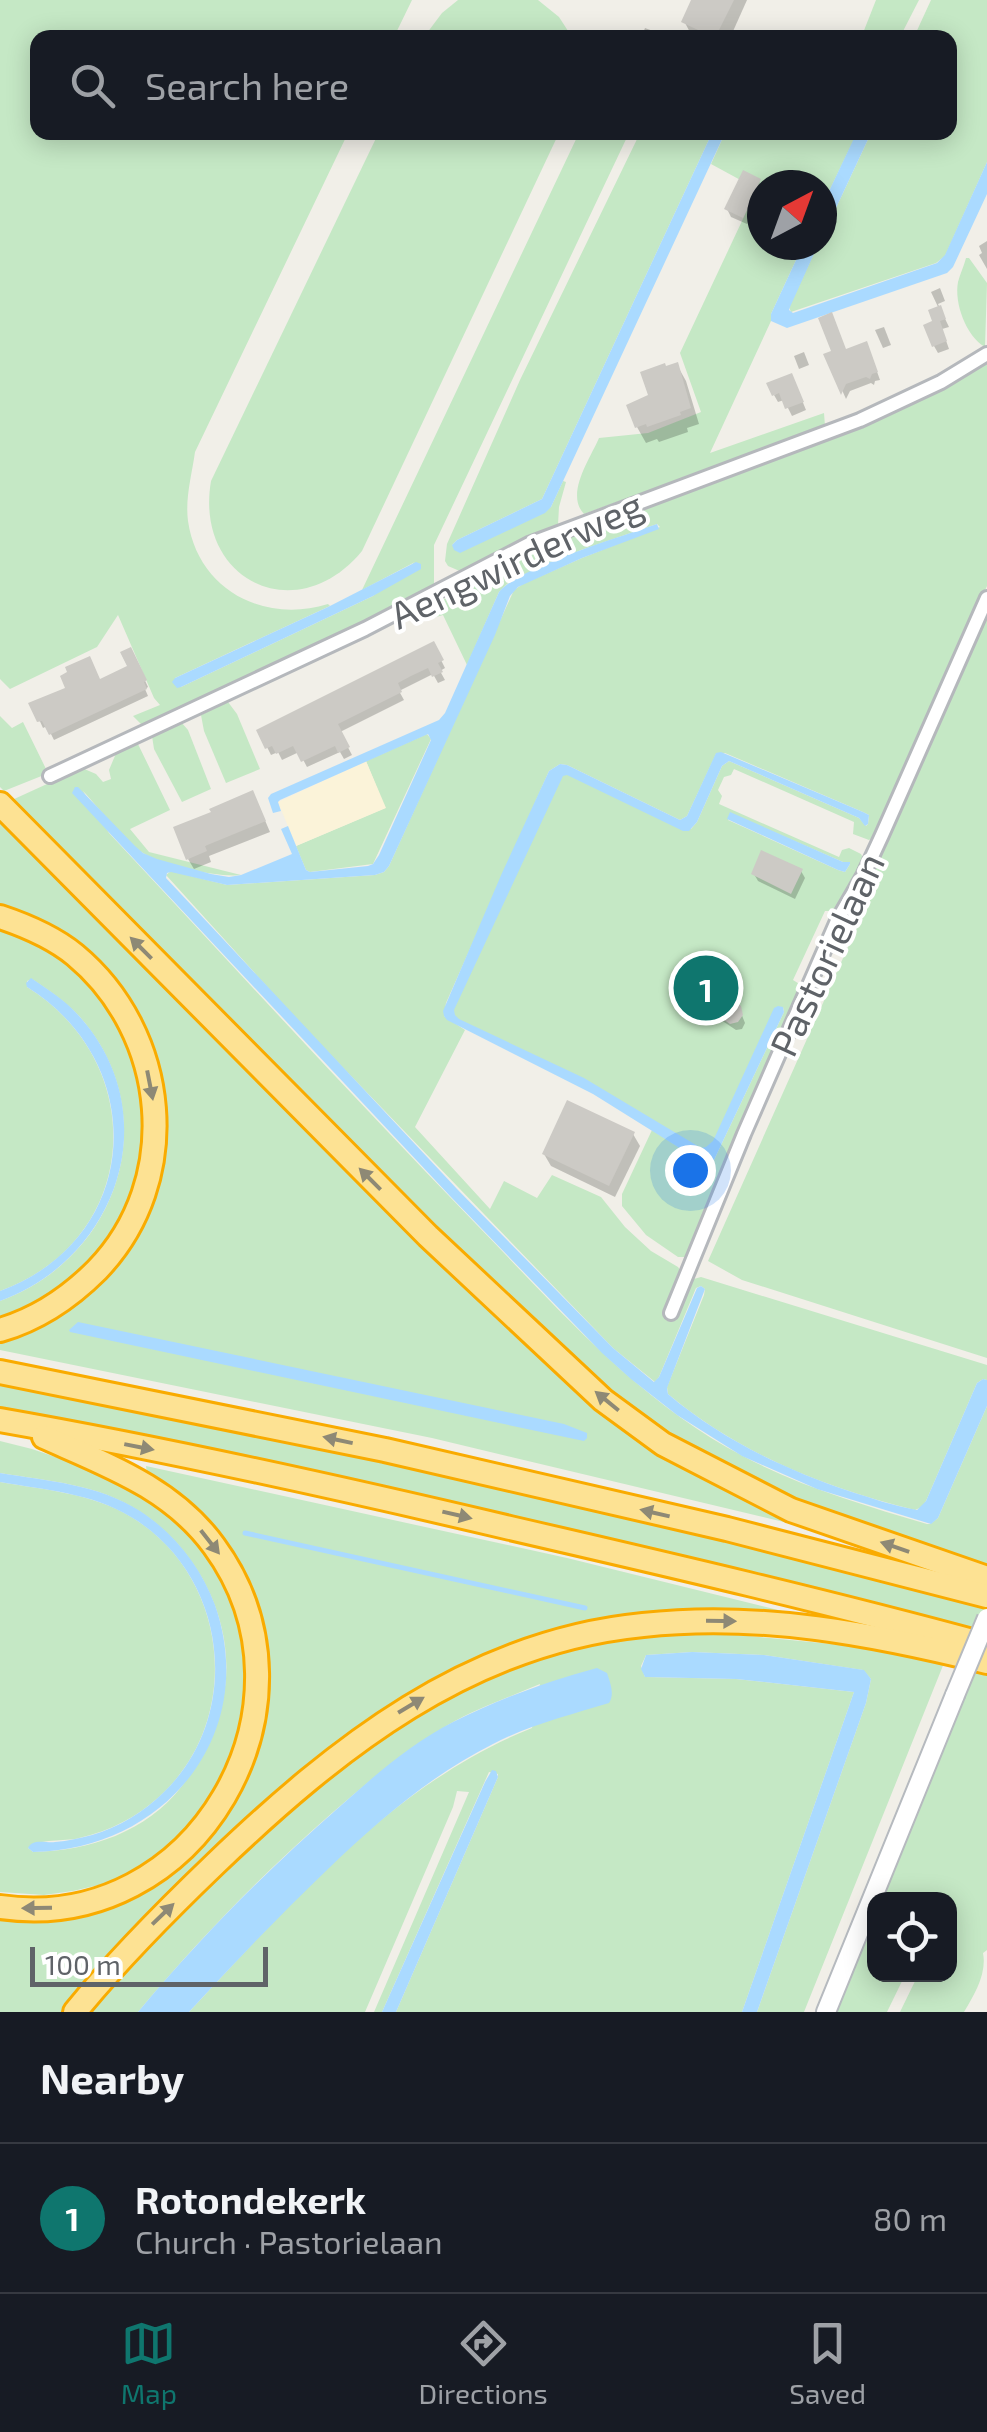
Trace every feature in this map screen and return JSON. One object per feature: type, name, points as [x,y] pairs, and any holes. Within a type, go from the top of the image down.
[{"type":"highway","points":[[0,804],[428,1236],[603,1400],[662,1444],[791,1510],[987,1578]]},
{"type":"highway","points":[[0,917],[45,936],[73,954],[112,996],[128,1020],[150,1078],[156,1137],[152,1166],[136,1214],[103,1264],[74,1292],[44,1312],[0,1330]]},
{"type":"highway","points":[[0,1372],[385,1450],[728,1530],[987,1596]]},
{"type":"highway","points":[[5,1420],[394,1500],[775,1590],[987,1646]]},
{"type":"highway","points":[[0,1906],[35,1909],[96,1899],[129,1886],[180,1852],[218,1808],[232,1784],[252,1734],[258,1679],[256,1649],[242,1597],[214,1546],[196,1525],[168,1500],[122,1471],[5,1420]]},
{"type":"highway","points":[[74,2012],[152,1924],[304,1783],[390,1718],[429,1694],[526,1651],[578,1636],[640,1625],[756,1622],[833,1630],[987,1662]]},
{"type":"street","name":"Aengwirderweg","points":[[50,776],[365,629],[529,544],[877,412],[941,382],[987,354]]},
{"type":"street","name":"Pastorielaan","points":[[671,1312],[830,936],[882,835],[987,598]]},
{"type":"street","points":[[826,2012],[987,1618]]},
{"type":"green space","points":[[0,0],[412,0],[397,30],[30,30],[30,140],[345,140],[195,452],[187,504],[194,545],[205,566],[238,596],[281,609],[330,606],[175,678],[181,687],[373,596],[415,562],[362,590],[576,140],[626,140],[434,545],[434,586],[143,726],[133,716],[160,705],[118,615],[97,647],[10,689],[0,679]]},
{"type":"green space","points":[[458,0],[538,0],[559,17],[567,30],[429,30]]},
{"type":"green space","points":[[876,0],[919,0],[904,30],[864,30]]},
{"type":"green space","points":[[931,0],[987,0],[987,162],[945,256],[936,263],[791,312],[789,307],[811,260],[837,260],[837,206],[868,140],[957,140],[957,30],[917,30]]},
{"type":"green space","points":[[375,140],[556,140],[362,551],[336,575],[309,587],[281,590],[256,583],[234,568],[218,545],[210,516],[211,481]]},
{"type":"green space","points":[[637,140],[709,140],[542,499],[452,545],[551,507],[563,481],[566,482],[558,525],[462,572],[445,561],[447,544],[520,380]]},
{"type":"green space","points":[[722,140],[854,140],[837,175],[837,170],[747,170],[747,184],[711,164]]},
{"type":"green space","points":[[747,210],[747,260],[796,260],[710,453],[824,413],[825,426],[584,514],[577,497],[578,487],[599,438],[648,433],[701,412],[680,353]]},
{"type":"green space","points":[[966,258],[987,283],[985,347],[972,335],[960,309],[957,290]]},
{"type":"green space","points":[[987,362],[987,586],[878,834],[869,840],[853,834],[854,822],[734,769],[724,777],[718,790],[722,796],[719,804],[839,857],[842,850],[849,848],[864,860],[836,911],[825,911],[793,980],[801,985],[801,994],[738,1134],[690,1255],[678,1257],[646,1235],[622,1206],[622,1194],[652,1130],[702,1162],[709,1164],[714,1160],[783,1007],[710,1158],[602,1091],[453,1020],[448,1012],[450,1004],[499,884],[553,771],[559,768],[691,829],[722,766],[729,761],[859,818],[866,826],[869,815],[863,812],[725,753],[716,754],[687,816],[680,820],[567,765],[560,764],[549,771],[446,1003],[444,1016],[465,1030],[415,1127],[490,1209],[504,1181],[537,1198],[552,1175],[601,1197],[625,1227],[683,1274],[665,1316],[672,1320],[690,1280],[701,1277],[987,1365],[987,1380],[977,1383],[926,1501],[915,1510],[849,1491],[785,1466],[724,1434],[668,1394],[667,1387],[704,1295],[701,1286],[696,1288],[655,1382],[613,1348],[301,1024],[166,875],[171,871],[227,885],[384,872],[514,590],[660,527],[657,524],[581,550],[509,582],[499,592],[467,665],[443,615],[433,618],[428,604],[442,596],[445,599],[542,546],[892,413],[946,388]],"holes":[[[730,813],[850,862],[845,872],[728,820]]]},
{"type":"green space","points":[[987,606],[987,1358],[742,1280],[708,1261],[856,929],[844,923]]},
{"type":"green space","points":[[228,702],[260,769],[226,783],[201,715]]},
{"type":"green space","points":[[0,716],[12,728],[23,722],[47,771],[4,791],[0,787]]},
{"type":"green space","points":[[181,722],[188,730],[211,789],[182,802],[154,749],[152,736]]},
{"type":"green space","points":[[427,734],[431,739],[373,864],[306,870],[296,846],[385,808],[366,761]]},
{"type":"green space","points":[[137,742],[170,810],[130,829],[149,852],[241,875],[191,870],[143,853],[83,791],[109,833],[600,1351],[668,1408],[743,1456],[810,1486],[927,1524],[938,1518],[987,1406],[987,1564],[814,1511],[648,1424],[602,1387],[419,1217],[12,800],[82,768],[103,782],[111,779],[109,770],[117,751]]},
{"type":"green space","points":[[0,817],[672,1460],[813,1529],[432,1438],[0,1350],[0,1337],[65,1306],[156,1174],[133,1014],[0,909]]},
{"type":"green space","points":[[0,928],[42,946],[70,965],[115,1017],[136,1066],[144,1117],[138,1167],[120,1215],[91,1258],[50,1293],[0,1318],[0,1301],[41,1280],[75,1252],[100,1218],[117,1180],[124,1139],[121,1097],[106,1056],[75,1012],[32,979],[27,981],[27,987],[67,1020],[95,1060],[110,1104],[113,1149],[103,1193],[81,1233],[47,1266],[0,1291]]},
{"type":"green space","points":[[0,1382],[213,1424],[747,1543],[987,1606],[987,1633],[496,1512],[248,1457],[0,1409]]},
{"type":"green space","points":[[0,1441],[100,1472],[152,1497],[206,1550],[240,1618],[248,1666],[246,1716],[214,1792],[188,1828],[132,1873],[103,1884],[44,1895],[0,1892],[0,1482],[85,1498],[133,1518],[165,1544],[190,1576],[206,1612],[214,1650],[214,1690],[205,1728],[187,1764],[160,1796],[112,1827],[79,1838],[39,1843],[28,1848],[33,1852],[75,1848],[115,1836],[152,1816],[168,1802],[188,1777],[220,1709],[226,1676],[225,1648],[220,1621],[197,1570],[161,1527],[107,1495],[0,1473]]},
{"type":"green space","points":[[146,1466],[567,1558],[798,1615],[689,1612],[597,1621],[527,1643],[409,1695],[80,1991],[63,2012],[0,2012],[0,1909],[75,1910],[223,1812],[257,1751],[265,1723],[269,1691],[256,1606],[147,1474]]},
{"type":"green space","points":[[653,1633],[729,1634],[842,1645],[944,1663],[804,2012],[757,2012],[866,1703],[871,1679],[863,1670],[764,1655],[692,1652],[646,1655],[641,1666],[645,1677],[736,1679],[854,1692],[742,2012],[396,2012],[498,1777],[489,1772],[382,2012],[374,2012],[469,1792],[457,1791],[365,2012],[189,2012],[305,1890],[389,1814],[481,1752],[532,1728],[540,1684],[448,1725],[374,1778],[256,1884],[138,2012],[87,2012],[182,1912],[375,1739],[485,1679],[572,1649]]},
{"type":"green space","points":[[973,1672],[987,1675],[987,1950],[983,1953],[982,1976],[964,2012],[900,2012],[915,1982],[957,1982],[957,1892],[883,1892]]},
{"type":"green space","points":[[867,1929],[867,1982],[902,1982],[887,2012],[833,2012]]},
{"type":"sand","points":[[366,761],[386,808],[296,846],[278,802]]},
{"type":"water","points":[[709,140],[722,140],[551,507],[460,553],[454,550],[452,545],[457,540],[542,499]]},
{"type":"water","points":[[853,140],[868,140],[837,206],[837,174]]},
{"type":"water","points":[[987,162],[987,194],[947,273],[787,328],[771,321],[796,260],[811,260],[790,307],[793,313],[937,263],[945,255]]},
{"type":"water","points":[[657,524],[659,529],[582,558],[518,587],[510,596],[384,872],[227,885],[171,872],[166,878],[458,1190],[613,1348],[654,1382],[697,1288],[705,1289],[668,1394],[731,1439],[825,1482],[917,1510],[926,1501],[977,1383],[987,1380],[987,1406],[938,1518],[931,1524],[817,1489],[742,1456],[677,1415],[631,1379],[450,1196],[72,793],[78,787],[143,853],[211,874],[241,875],[292,854],[281,829],[288,826],[310,872],[373,864],[431,740],[428,734],[280,800],[281,811],[273,813],[268,798],[439,720],[499,592],[511,582],[549,562]]},
{"type":"water","points":[[416,562],[421,569],[373,596],[181,687],[172,682],[175,678]]},
{"type":"water","points":[[716,753],[863,812],[869,815],[868,824],[865,826],[859,818],[729,761],[722,766],[697,822],[689,831],[563,776],[454,1010],[459,1019],[584,1078],[701,1148],[713,1141],[774,1008],[783,1007],[784,1012],[709,1164],[593,1094],[447,1020],[443,1011],[549,771],[560,764],[567,765],[680,820],[687,816]]},
{"type":"water","points":[[730,812],[850,864],[845,872],[838,870],[727,819]]},
{"type":"water","points":[[31,978],[75,1011],[106,1056],[121,1097],[124,1139],[117,1180],[100,1218],[75,1252],[41,1280],[0,1301],[0,1291],[47,1266],[82,1232],[104,1192],[113,1148],[110,1103],[95,1060],[67,1020],[27,987]]},
{"type":"water","points":[[78,1322],[564,1424],[587,1433],[587,1438],[584,1441],[70,1332]]},
{"type":"water","points":[[0,1473],[90,1489],[124,1502],[152,1520],[175,1540],[202,1577],[215,1605],[226,1653],[224,1698],[212,1739],[190,1776],[160,1807],[123,1831],[81,1846],[33,1852],[28,1848],[35,1842],[69,1840],[112,1828],[164,1792],[190,1760],[206,1724],[214,1686],[214,1647],[205,1609],[188,1573],[164,1542],[116,1509],[68,1494],[0,1482]]},
{"type":"water","points":[[646,1655],[764,1655],[864,1670],[871,1679],[866,1703],[757,2012],[742,2012],[854,1692],[736,1679],[645,1677],[641,1669]]},
{"type":"water","points":[[597,1668],[607,1673],[612,1692],[609,1703],[521,1731],[448,1770],[347,1851],[189,2012],[138,2012],[258,1882],[407,1751],[489,1705]]},
{"type":"water","points":[[492,1770],[498,1777],[396,2012],[382,2012],[485,1782]]},
{"type":"building","points":[[691,0],[734,0],[719,30],[698,30],[681,22]]},
{"type":"building","points":[[743,170],[747,172],[747,209],[743,218],[724,209]]},
{"type":"building","points":[[941,305],[946,319],[940,321],[947,341],[932,347],[923,325],[932,321],[928,310]]},
{"type":"building","points":[[832,312],[846,349],[867,341],[878,372],[870,379],[846,384],[841,395],[823,354],[831,351],[818,318]]},
{"type":"building","points":[[678,362],[691,408],[680,412],[681,415],[635,428],[626,405],[648,395],[640,372]]},
{"type":"building","points":[[792,373],[804,402],[785,409],[779,393],[772,396],[766,383]]},
{"type":"building","points":[[434,641],[444,660],[438,663],[443,672],[432,677],[428,668],[411,676],[398,683],[402,692],[338,724],[350,747],[338,753],[335,746],[301,762],[293,746],[276,754],[272,746],[265,749],[256,730]]},
{"type":"building","points":[[131,647],[147,680],[147,689],[49,735],[28,703],[65,688],[60,676],[67,672],[65,667],[90,656],[100,679],[127,666],[120,652]]},
{"type":"building","points":[[253,790],[266,821],[205,846],[207,851],[186,860],[173,827]]},
{"type":"building","points":[[761,850],[803,869],[791,894],[751,874]]},
{"type":"building","points":[[701,979],[741,1006],[743,1015],[738,1022],[730,1024],[689,996]]},
{"type":"building","points":[[567,1100],[635,1132],[609,1186],[542,1154]]},
{"type":"waterway","points":[[245,1533],[585,1608]]},
{"type":"place","name":"Rotondekerk","points":[[706,988]]}]
